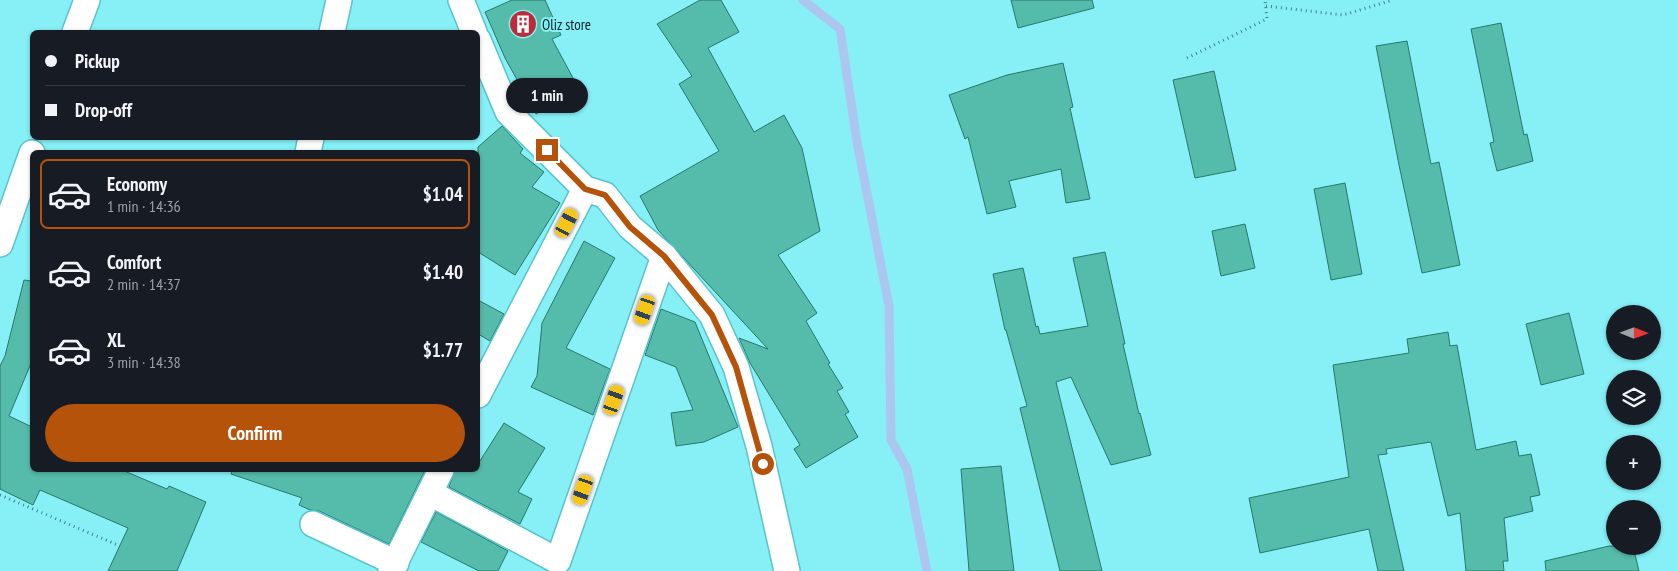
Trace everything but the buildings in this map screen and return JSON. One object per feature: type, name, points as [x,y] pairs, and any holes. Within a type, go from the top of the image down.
[{"type":"street","points":[[76,30],[87,0]]},
{"type":"street","points":[[332,30],[339,0]]},
{"type":"street","points":[[460,0],[473,30]]},
{"type":"street","points":[[480,45],[508,112],[585,189],[605,195],[630,227],[664,256],[712,315],[736,367],[759,446],[787,571]]},
{"type":"street","points":[[0,244],[30,161]]},
{"type":"street","points":[[481,380],[585,189]]},
{"type":"street","points":[[430,493],[558,561],[664,256]]},
{"type":"street","points":[[313,524],[394,567],[440,472]]},
{"type":"path","points":[[1187,58],[1267,19],[1265,0]]},
{"type":"path","points":[[1266,6],[1342,15],[1392,0]]},
{"type":"path","points":[[0,494],[120,546]]},
{"type":"waterway","points":[[803,0],[840,29],[857,142],[889,306],[891,440],[907,469],[927,571]]},
{"type":"place","name":"Oliz store","points":[[523,24]]},
{"type":"route","points":[[547,150],[585,189],[605,195],[630,227],[664,256],[712,315],[736,367],[763,464]]}]
